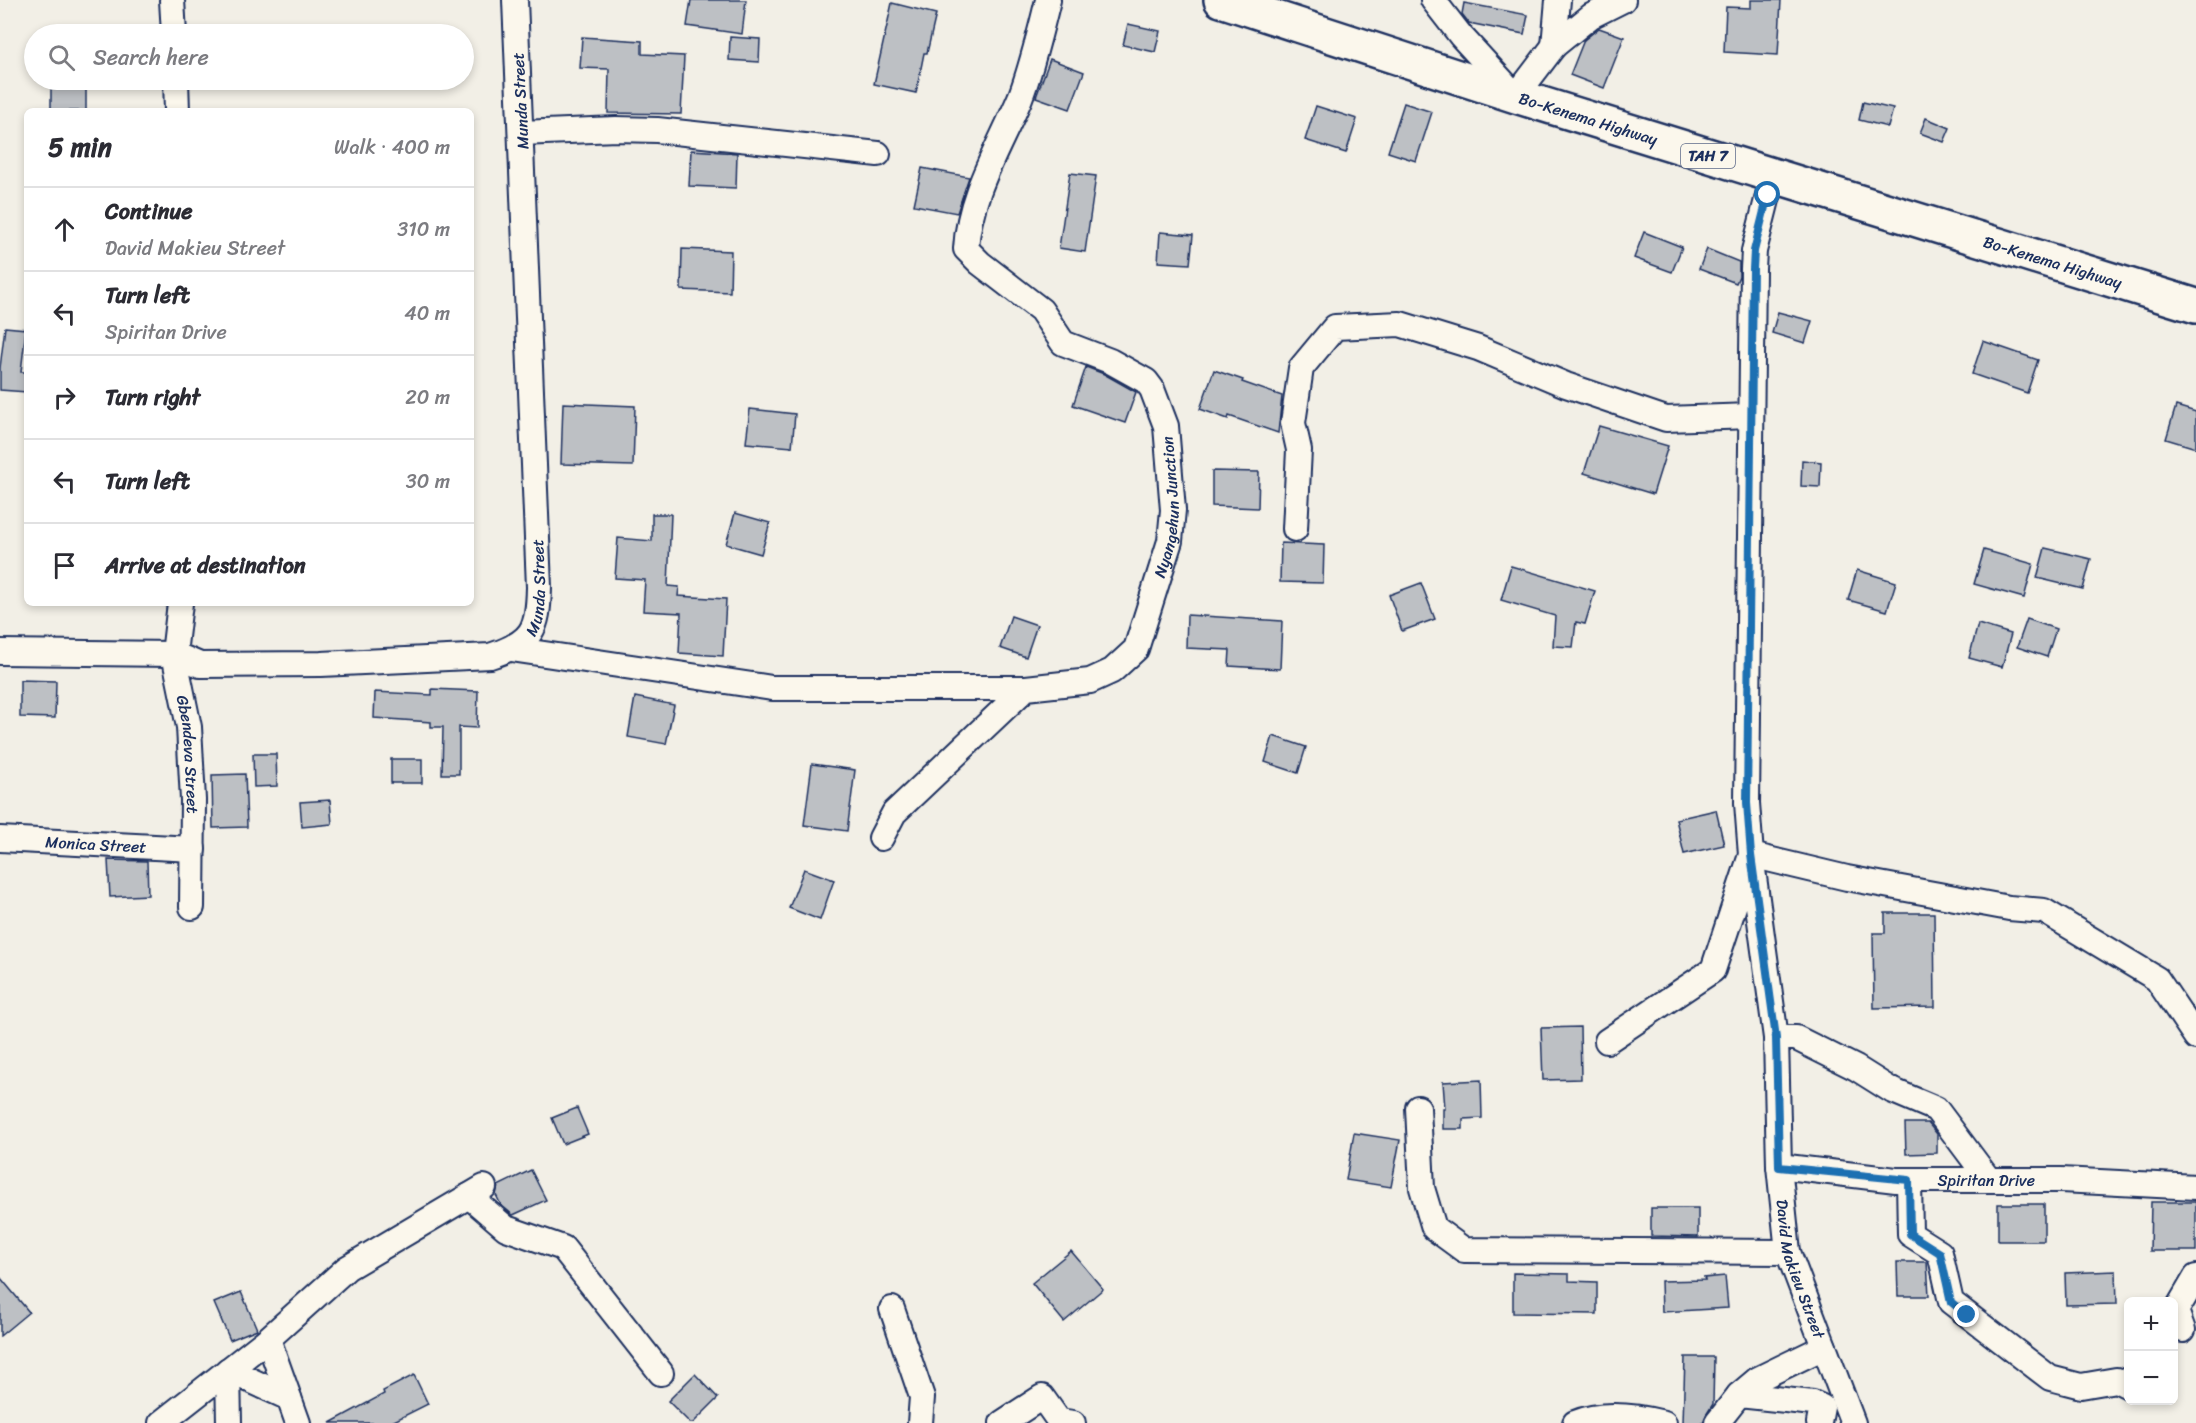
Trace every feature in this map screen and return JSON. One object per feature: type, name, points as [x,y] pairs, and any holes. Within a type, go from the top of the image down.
[{"type":"highway","name":"Bo-Kenema Highway","points":[[1221,0],[1516,96],[2196,306]]},
{"type":"street","points":[[172,0],[173,24]]},
{"type":"street","name":"Munda Street","points":[[0,652],[174,654],[200,665],[321,663],[490,656],[511,649],[522,642],[533,628],[538,616],[539,587],[515,0]]},
{"type":"street","name":"Nyangehun Junction","points":[[1026,688],[1090,681],[1112,671],[1136,649],[1170,541],[1173,510],[1166,426],[1152,389],[1146,381],[1110,361],[1063,343],[1041,310],[980,263],[966,249],[968,225],[988,167],[1020,96],[1048,0]]},
{"type":"street","points":[[1433,0],[1461,36],[1516,96],[1554,46],[1591,16],[1623,0]]},
{"type":"street","points":[[1554,46],[1558,0]]},
{"type":"street","points":[[176,90],[177,108]]},
{"type":"street","points":[[521,133],[616,129],[657,130],[878,154]]},
{"type":"street","name":"David Makieu Street","points":[[1773,176],[1754,260],[1747,803],[1751,855],[1776,1038],[1779,1167],[1788,1252],[1853,1423]]},
{"type":"street","points":[[1295,529],[1299,450],[1293,423],[1300,368],[1335,327],[1400,324],[1478,348],[1566,385],[1666,419],[1751,416]]},
{"type":"street","name":"Gbendeva Street","points":[[180,606],[174,654],[189,727],[193,800],[192,907]]},
{"type":"street","points":[[511,649],[772,688],[1026,688]]},
{"type":"street","points":[[881,838],[894,813],[1026,688]]},
{"type":"street","name":"Monica Street","points":[[0,839],[193,849]]},
{"type":"street","points":[[1607,1041],[1713,970],[1751,855],[1847,878],[2009,908],[2044,911],[2157,979],[2196,1038]]},
{"type":"street","points":[[1776,1038],[1796,1038],[1856,1068],[1891,1090],[1936,1109],[1989,1180]]},
{"type":"street","points":[[1418,1108],[1422,1188],[1434,1228],[1464,1250],[1788,1252]]},
{"type":"street","name":"Spiritan Drive","points":[[1779,1167],[1909,1180],[2061,1180],[2196,1187]]},
{"type":"street","points":[[2167,1184],[2196,1171]]},
{"type":"street","points":[[1909,1180],[1910,1234],[1940,1253],[1951,1302],[2050,1378],[2081,1386],[2116,1380],[2124,1384]]},
{"type":"street","points":[[161,1423],[268,1339],[347,1268],[477,1191],[506,1228],[563,1248],[661,1373]]},
{"type":"street","points":[[2181,1326],[2176,1311],[2196,1277]]},
{"type":"street","points":[[892,1309],[922,1397],[920,1423]]},
{"type":"street","points":[[268,1339],[298,1423]]},
{"type":"street","points":[[1717,1423],[1739,1395],[1758,1378],[1824,1347]]},
{"type":"street","points":[[228,1370],[289,1398]]},
{"type":"street","points":[[228,1370],[228,1423]]},
{"type":"street","points":[[1739,1395],[1813,1402],[1822,1407],[1819,1423]]},
{"type":"street","points":[[1002,1423],[1042,1397],[1059,1421],[1073,1423]]},
{"type":"street","points":[[1575,1423],[1584,1419],[1610,1416],[1664,1423]]},
{"type":"building","points":[[691,0],[746,0],[742,34],[687,26]]},
{"type":"building","points":[[1751,0],[1781,0],[1778,55],[1724,52],[1726,7],[1751,8]]},
{"type":"building","points":[[892,3],[936,14],[927,53],[924,53],[916,93],[874,84]]},
{"type":"building","points":[[1464,3],[1528,15],[1524,34],[1469,23],[1462,14]]},
{"type":"building","points":[[1128,24],[1160,31],[1155,52],[1123,45]]},
{"type":"building","points":[[1599,28],[1624,37],[1604,88],[1570,75],[1584,40]]},
{"type":"building","points":[[582,37],[642,41],[642,54],[684,56],[681,114],[608,113],[609,69],[580,68]]},
{"type":"building","points":[[730,37],[760,39],[759,62],[729,60]]},
{"type":"building","points":[[1050,59],[1084,72],[1070,109],[1036,97]]},
{"type":"building","points":[[51,90],[86,90],[86,108],[51,108]]},
{"type":"building","points":[[1863,102],[1893,109],[1888,127],[1859,120]]},
{"type":"building","points":[[1404,103],[1432,112],[1416,161],[1388,152]]},
{"type":"building","points":[[1316,106],[1357,119],[1346,153],[1305,140]]},
{"type":"building","points":[[1926,118],[1950,128],[1944,142],[1920,133]]},
{"type":"building","points":[[691,150],[737,153],[736,188],[689,186]]},
{"type":"building","points":[[922,168],[969,177],[957,213],[914,205]]},
{"type":"building","points":[[1070,173],[1096,176],[1085,252],[1059,248]]},
{"type":"building","points":[[1160,232],[1193,235],[1190,264],[1158,262]]},
{"type":"building","points":[[1644,232],[1682,247],[1672,272],[1634,258]]},
{"type":"building","points":[[682,249],[731,251],[730,292],[681,290]]},
{"type":"building","points":[[1707,249],[1739,262],[1739,276],[1736,283],[1699,269]]},
{"type":"building","points":[[1778,312],[1812,321],[1805,343],[1772,333]]},
{"type":"building","points":[[5,327],[24,329],[21,372],[24,372],[24,392],[0,390]]},
{"type":"building","points":[[1983,341],[2038,360],[2027,393],[1972,374]]},
{"type":"building","points":[[1086,367],[1136,392],[1125,423],[1073,405]]},
{"type":"building","points":[[1214,370],[1282,396],[1278,433],[1229,416],[1228,419],[1200,409]]},
{"type":"building","points":[[563,403],[635,406],[633,466],[561,464]]},
{"type":"building","points":[[2176,406],[2196,412],[2196,448],[2166,439]]},
{"type":"building","points":[[750,409],[795,414],[792,447],[746,443]]},
{"type":"building","points":[[1599,426],[1668,446],[1653,494],[1584,473]]},
{"type":"building","points":[[1802,460],[1821,462],[1820,487],[1801,486]]},
{"type":"building","points":[[1212,471],[1259,472],[1258,508],[1212,506]]},
{"type":"building","points":[[735,513],[770,523],[761,554],[726,544]]},
{"type":"building","points":[[652,514],[671,514],[668,586],[679,587],[678,596],[726,599],[723,656],[679,653],[681,613],[643,611],[645,580],[615,578],[618,538],[652,541]]},
{"type":"building","points":[[1281,543],[1324,545],[1323,583],[1280,582]]},
{"type":"building","points":[[2045,548],[2091,559],[2083,589],[2037,578]]},
{"type":"building","points":[[1984,550],[2033,564],[2024,598],[1974,584]]},
{"type":"building","points":[[1511,566],[1595,591],[1585,624],[1576,622],[1573,647],[1553,646],[1555,616],[1501,600]]},
{"type":"building","points":[[1857,570],[1896,582],[1887,611],[1848,600]]},
{"type":"building","points":[[1421,583],[1435,619],[1402,631],[1389,595]]},
{"type":"building","points":[[1187,615],[1282,621],[1280,669],[1229,666],[1230,650],[1186,648]]},
{"type":"building","points":[[1011,616],[1037,625],[1026,657],[1000,648]]},
{"type":"building","points":[[2027,619],[2056,629],[2047,657],[2017,647]]},
{"type":"building","points":[[1978,624],[2011,634],[2002,667],[1969,658]]},
{"type":"building","points":[[20,680],[56,681],[55,718],[20,717]]},
{"type":"building","points":[[432,689],[478,691],[477,728],[459,727],[459,774],[442,774],[443,727],[431,727],[431,722],[374,718],[375,692],[432,695]]},
{"type":"building","points":[[635,697],[674,705],[666,744],[628,737]]},
{"type":"building","points":[[1273,736],[1306,747],[1298,773],[1265,762]]},
{"type":"building","points":[[253,754],[276,754],[277,786],[254,787]]},
{"type":"building","points":[[391,759],[422,759],[422,783],[391,783]]},
{"type":"building","points":[[812,764],[855,770],[847,831],[804,825]]},
{"type":"building","points":[[245,774],[247,827],[213,828],[212,775]]},
{"type":"building","points":[[330,800],[332,824],[302,827],[300,802]]},
{"type":"building","points":[[1716,810],[1724,845],[1684,854],[1676,819]]},
{"type":"building","points":[[108,860],[147,861],[148,895],[110,897]]},
{"type":"building","points":[[804,869],[834,880],[820,920],[789,908]]},
{"type":"building","points":[[1885,913],[1934,913],[1935,1007],[1874,1008],[1873,933],[1885,933]]},
{"type":"building","points":[[1580,1027],[1581,1079],[1543,1080],[1541,1028]]},
{"type":"building","points":[[1481,1080],[1482,1118],[1463,1119],[1463,1129],[1443,1129],[1443,1109],[1445,1109],[1443,1082]]},
{"type":"building","points":[[577,1108],[588,1134],[563,1144],[552,1118]]},
{"type":"building","points":[[1905,1123],[1928,1123],[1937,1134],[1937,1153],[1906,1154]]},
{"type":"building","points":[[1354,1133],[1400,1140],[1391,1187],[1346,1180]]},
{"type":"building","points":[[531,1170],[546,1200],[513,1215],[501,1205],[496,1195],[498,1186]]},
{"type":"building","points":[[2151,1202],[2196,1202],[2196,1251],[2150,1251]]},
{"type":"building","points":[[1998,1204],[2044,1204],[2044,1241],[1998,1241]]},
{"type":"building","points":[[1651,1208],[1698,1208],[1698,1237],[1651,1236]]},
{"type":"building","points":[[1071,1251],[1103,1289],[1064,1322],[1032,1283]]},
{"type":"building","points":[[1897,1262],[1927,1262],[1929,1296],[1898,1296]]},
{"type":"building","points":[[2116,1271],[2117,1304],[2066,1305],[2065,1273]]},
{"type":"building","points":[[1513,1273],[1569,1274],[1569,1281],[1597,1282],[1597,1314],[1513,1313]]},
{"type":"building","points":[[1725,1276],[1728,1308],[1662,1312],[1661,1281],[1705,1280],[1704,1278]]},
{"type":"building","points":[[0,1277],[29,1312],[0,1336]]},
{"type":"building","points":[[241,1292],[257,1329],[230,1340],[214,1303]]},
{"type":"building","points":[[1685,1357],[1714,1357],[1713,1404],[1703,1423],[1683,1423]]},
{"type":"building","points":[[695,1374],[718,1398],[693,1423],[690,1423],[668,1401]]},
{"type":"building","points":[[414,1375],[428,1404],[390,1423],[330,1423],[384,1394],[383,1391]]},
{"type":"route","points":[[1768,195],[1754,251],[1753,269],[1747,803],[1751,855],[1776,1038],[1779,1167],[1909,1180],[1910,1234],[1940,1253],[1951,1302],[1967,1315]]}]
